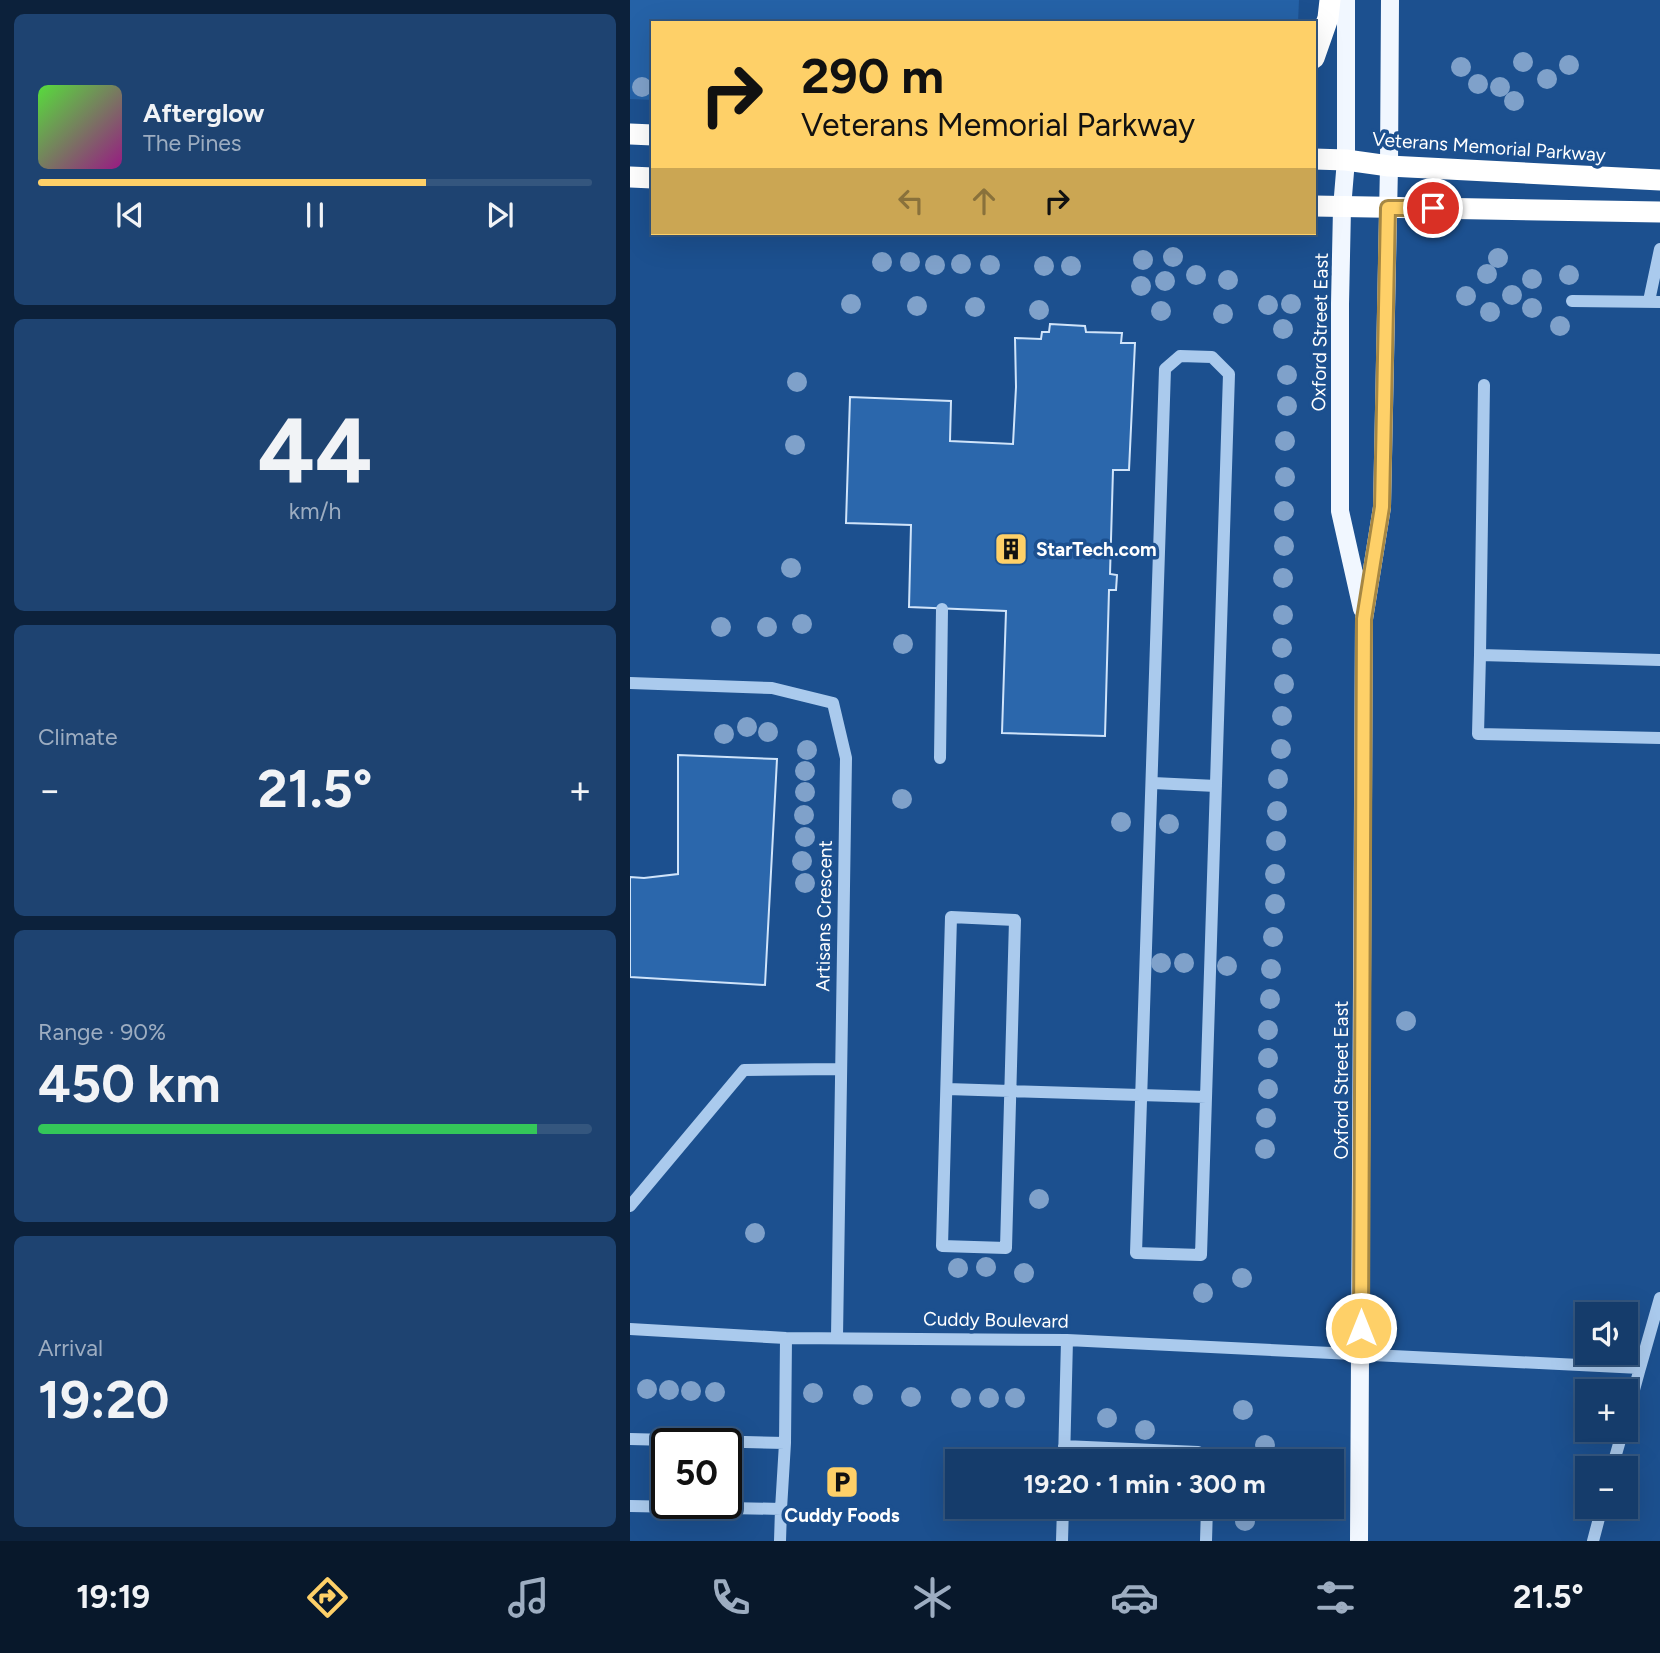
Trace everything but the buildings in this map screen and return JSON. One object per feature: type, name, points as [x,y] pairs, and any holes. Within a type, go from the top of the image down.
[{"type":"highway","points":[[1316,52],[1328,18],[1330,0]]},
{"type":"highway","points":[[630,134],[651,135]]},
{"type":"highway","name":"Veterans Memorial Parkway","points":[[1316,159],[1389,166],[1660,180]]},
{"type":"highway","points":[[630,177],[651,178]]},
{"type":"highway","points":[[1316,206],[1660,212]]},
{"type":"main road","name":"Oxford Street East","points":[[1346,0],[1346,160],[1340,304],[1340,511],[1364,619]]},
{"type":"main road","name":"Oxford Street East","points":[[1359,1541],[1364,619],[1382,507],[1390,0]]},
{"type":"street","points":[[1572,301],[1655,301],[1660,249]]},
{"type":"street","points":[[1180,356],[1212,357],[1229,374],[1216,786],[1201,1255],[1136,1254],[1165,369],[1180,356]]},
{"type":"street","points":[[1484,385],[1478,734],[1660,738]]},
{"type":"street","points":[[940,758],[942,609]]},
{"type":"street","points":[[1480,655],[1660,660]]},
{"type":"street","name":"Artisans Crescent","points":[[630,683],[772,688],[833,703],[846,758],[837,1337]]},
{"type":"street","points":[[1153,783],[1216,786]]},
{"type":"street","points":[[951,917],[1015,919],[1010,1091],[1006,1248],[942,1246],[951,917]]},
{"type":"street","points":[[630,1206],[744,1070],[841,1069]]},
{"type":"street","points":[[947,1089],[1206,1097]]},
{"type":"street","points":[[1637,1379],[1660,1298]]},
{"type":"street","name":"Cuddy Boulevard","points":[[630,1329],[786,1338],[1067,1340],[1640,1368]]},
{"type":"street","points":[[780,1541],[785,1443],[786,1338]]},
{"type":"street","points":[[1067,1340],[1064,1446],[1131,1449]]},
{"type":"street","points":[[630,1438],[785,1443]]},
{"type":"street","points":[[630,1506],[781,1509]]},
{"type":"street","points":[[1062,1541],[1063,1519]]},
{"type":"street","points":[[1206,1541],[1207,1519]]},
{"type":"street","points":[[1592,1541],[1598,1519]]},
{"type":"shaded area","points":[[630,0],[1299,0],[1298,21],[651,21],[651,100],[630,99]]},
{"type":"place","name":"StarTech.com","points":[[1011,549]]},
{"type":"place","name":"Cuddy Foods","points":[[842,1482]]},
{"type":"route","points":[[1361,1328],[1364,619],[1382,507],[1388,208],[1433,208]]}]
